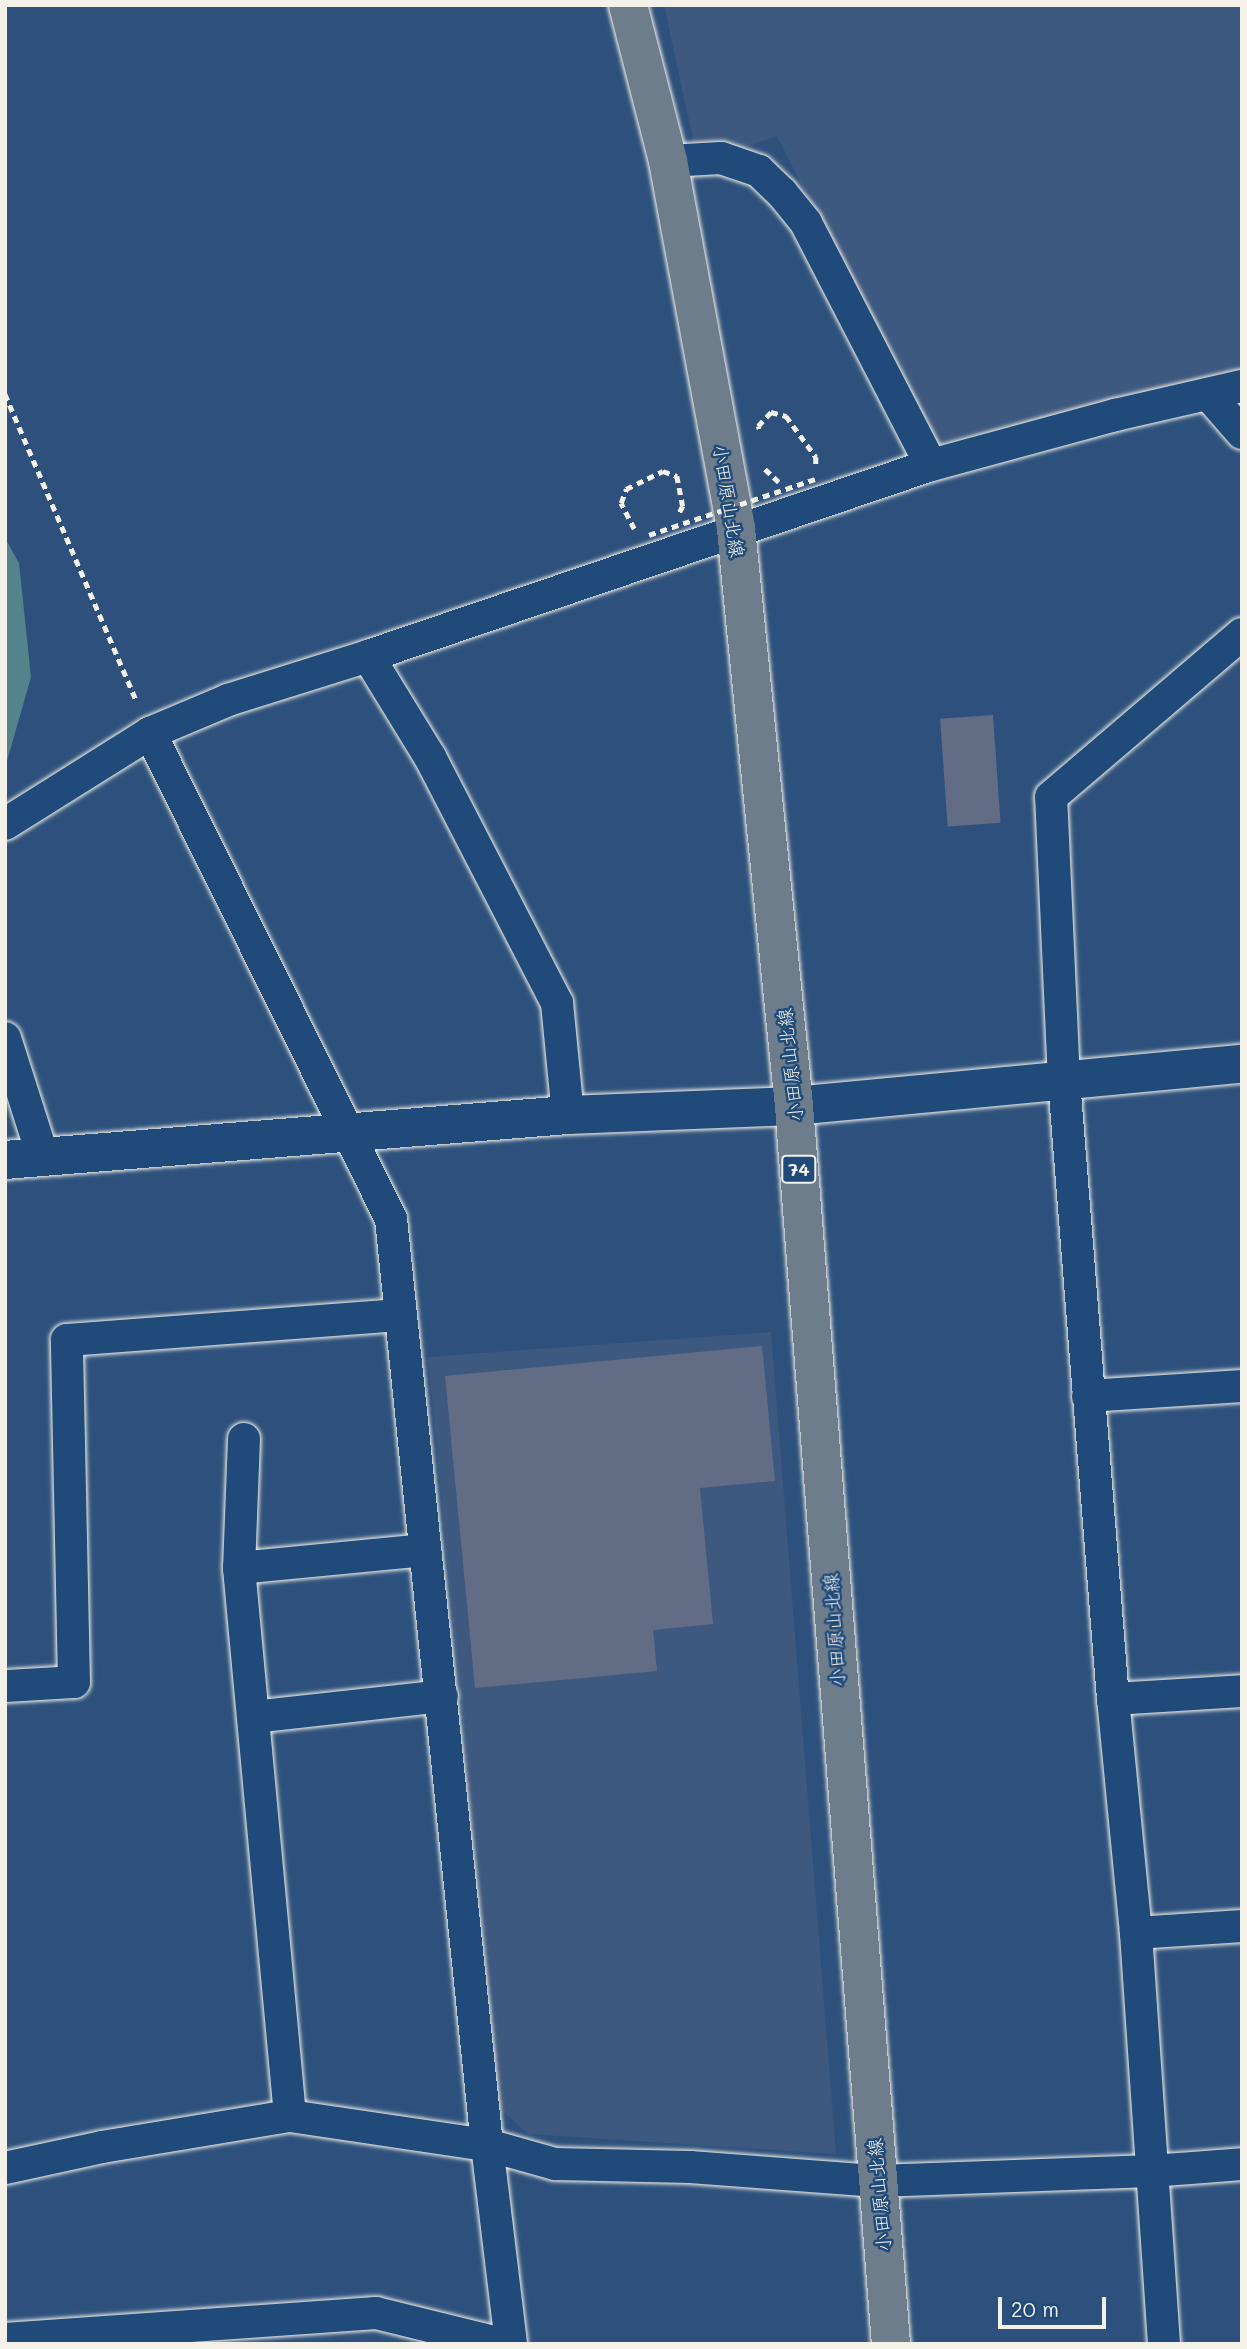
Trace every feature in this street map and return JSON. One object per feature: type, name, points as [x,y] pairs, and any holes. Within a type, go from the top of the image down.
[{"type":"main road","name":"小田原山北線","points":[[628,5],[668,161],[736,529],[794,1106],[891,2344]]},
{"type":"street","points":[[668,161],[721,158],[759,171],[782,193],[806,223],[931,465]]},
{"type":"street","points":[[5,824],[150,733],[228,700],[368,656],[654,545],[736,529],[813,492],[1242,386]]},
{"type":"street","points":[[1208,394],[1242,433]]},
{"type":"street","points":[[1164,2344],[1136,1933],[1088,1396],[1065,1081],[1051,797],[1242,634]]},
{"type":"street","points":[[368,656],[430,757],[557,1003],[568,1115]]},
{"type":"street","points":[[150,733],[391,1219],[487,2145],[511,2344]]},
{"type":"street","points":[[5,1038],[43,1157]]},
{"type":"street","points":[[5,1160],[568,1115],[794,1106],[1242,1064]]},
{"type":"street","points":[[5,1686],[74,1682],[67,1340],[400,1315]]},
{"type":"street","points":[[1088,1396],[1242,1386]]},
{"type":"street","points":[[244,1439],[239,1568],[290,2116]]},
{"type":"street","points":[[239,1568],[425,1550]]},
{"type":"street","points":[[1113,1699],[1242,1691]]},
{"type":"street","points":[[253,1717],[442,1696]]},
{"type":"street","points":[[1136,1933],[1242,1926]]},
{"type":"street","points":[[5,2168],[102,2147],[290,2116],[487,2145],[555,2164],[691,2167],[877,2181],[1152,2171],[1242,2164]]},
{"type":"street","points":[[5,2339],[376,2313],[502,2344]]},
{"type":"path","points":[[5,394],[150,733]]},
{"type":"path","points":[[760,437],[758,426],[771,412],[786,416],[816,457],[813,492]]},
{"type":"path","points":[[764,461],[766,472],[813,492]]},
{"type":"path","points":[[663,471],[677,476],[682,506],[654,545],[633,529],[621,503],[626,489],[663,471]]},
{"type":"path","points":[[654,545],[813,492]]},
{"type":"shaded area","points":[[664,5],[1242,5],[1242,371],[933,445],[777,136],[737,150],[704,141],[694,144]]},
{"type":"shaded area","points":[[771,1332],[836,2154],[528,2134],[500,2109],[428,1357]]},
{"type":"green space","points":[[5,538],[19,563],[31,677],[5,768]]},
{"type":"building","points":[[993,715],[1001,823],[948,826],[940,719]]},
{"type":"building","points":[[762,1346],[775,1481],[700,1488],[713,1624],[653,1630],[657,1671],[475,1688],[445,1376]]}]
